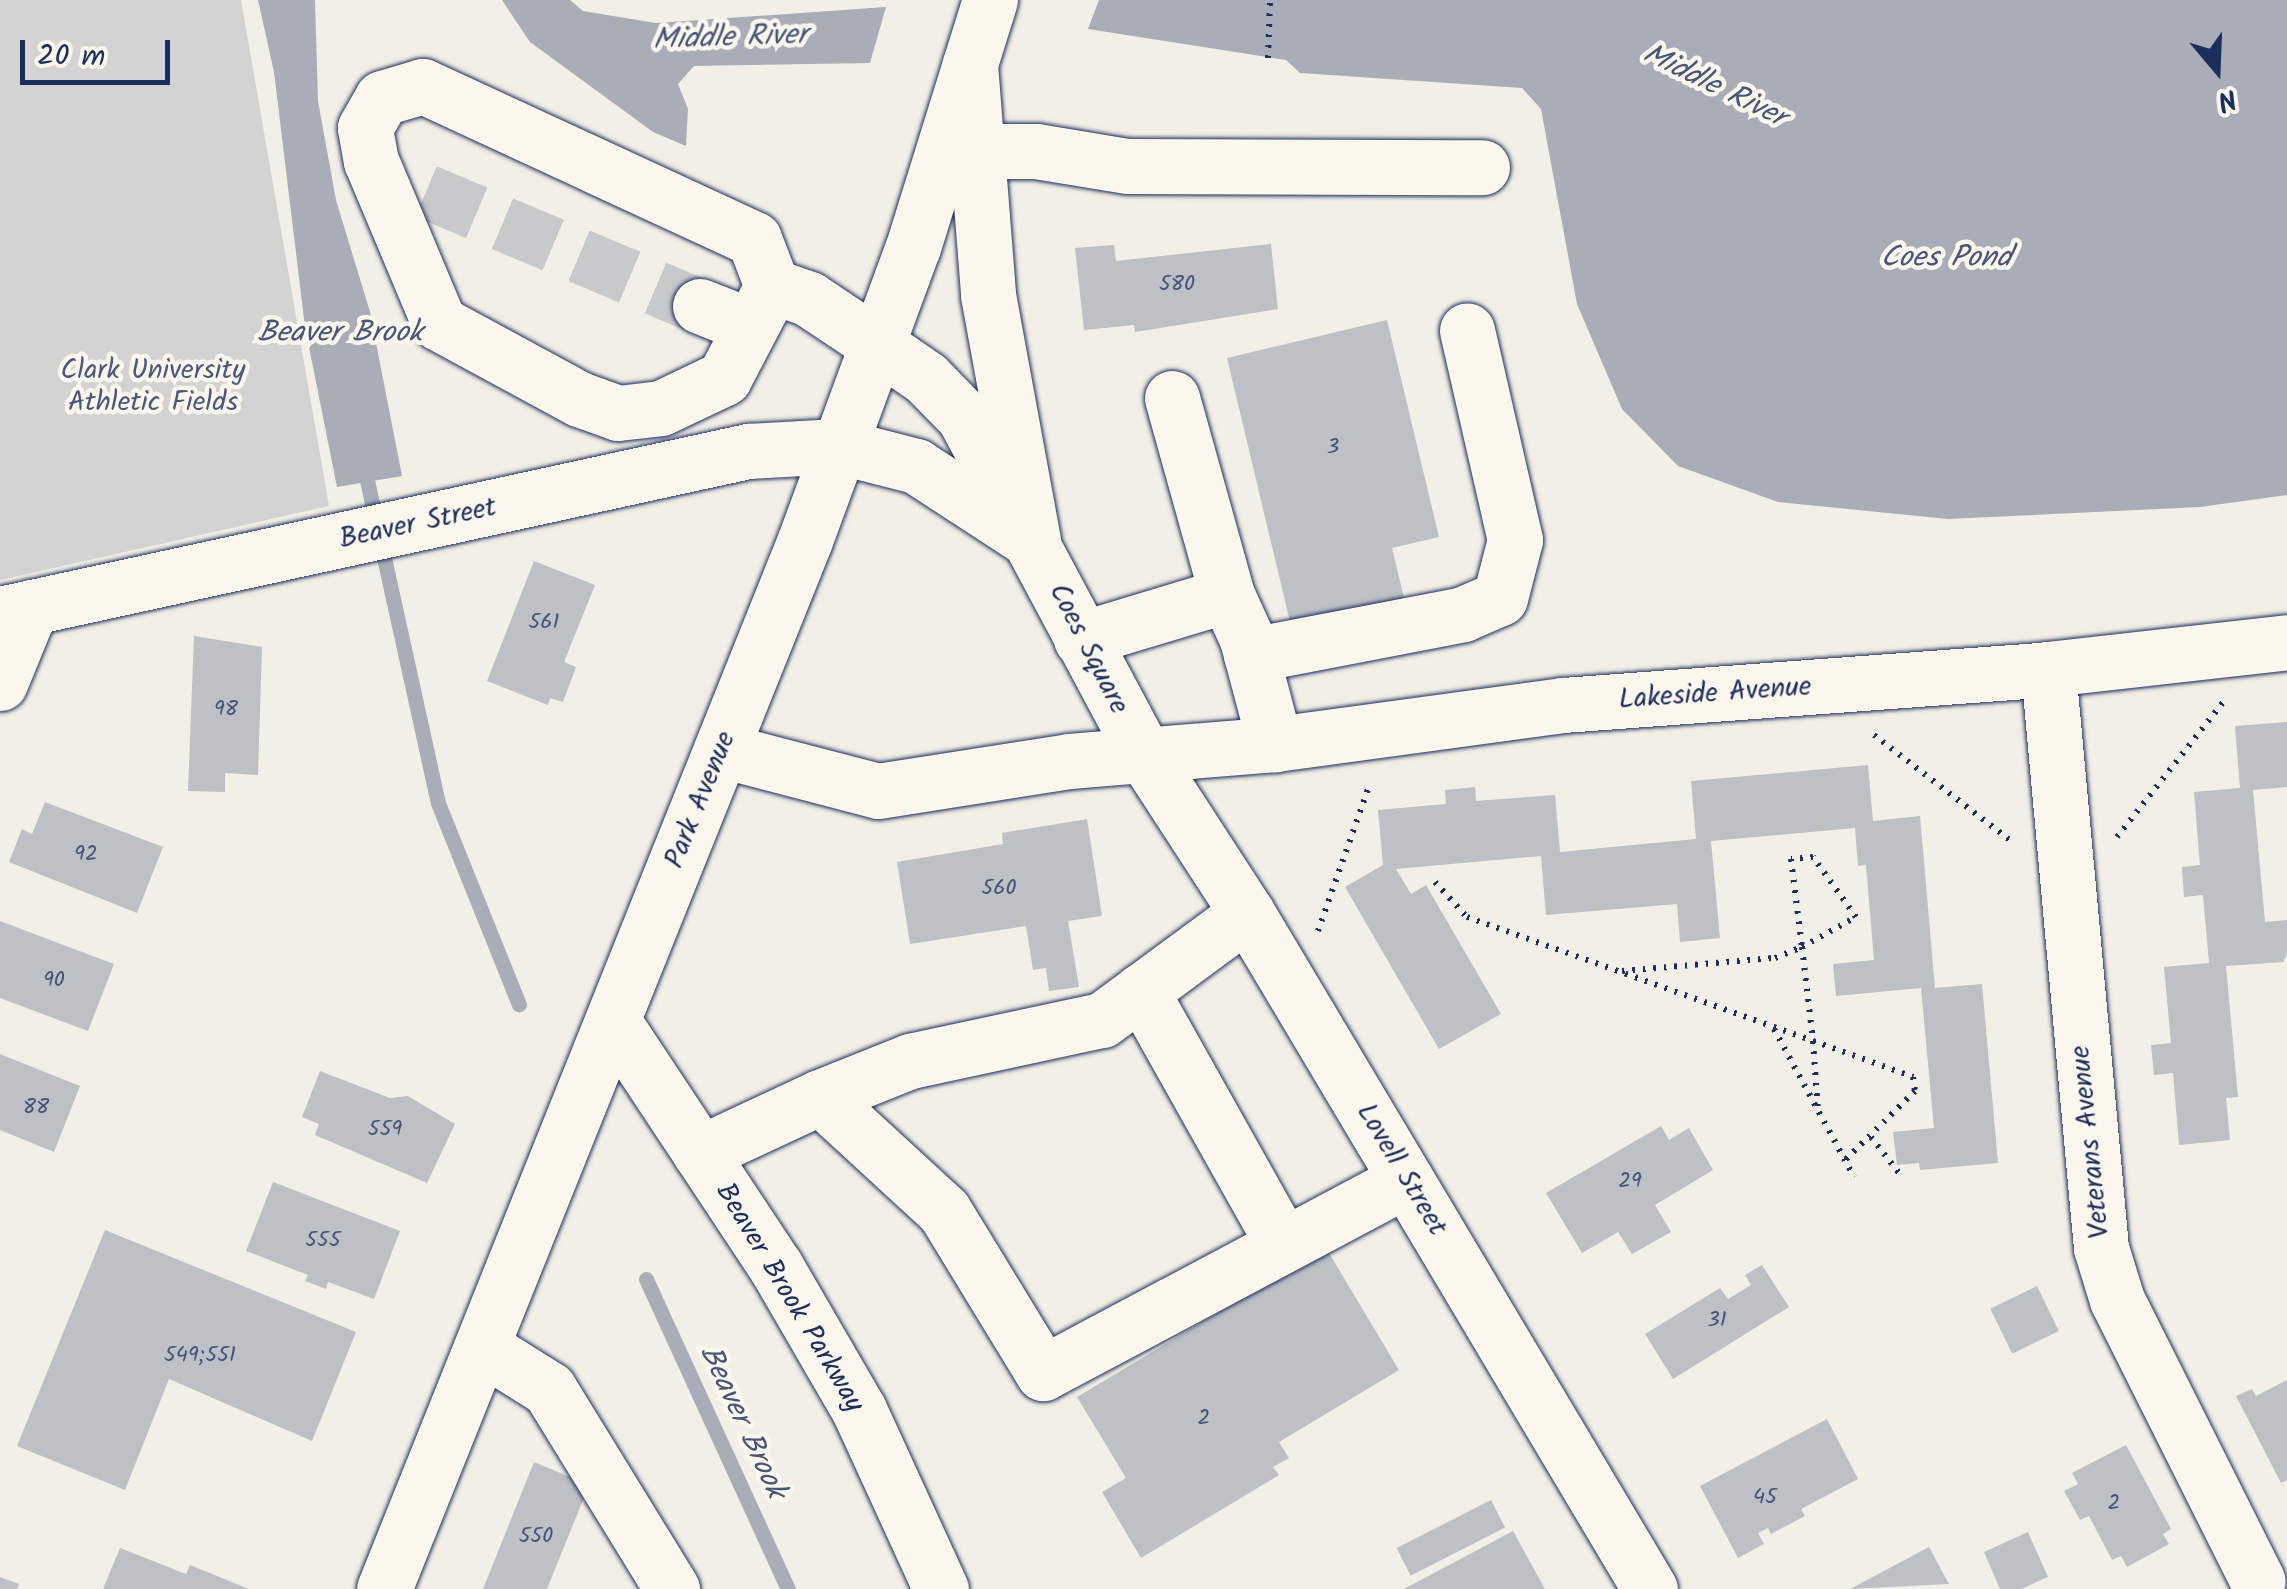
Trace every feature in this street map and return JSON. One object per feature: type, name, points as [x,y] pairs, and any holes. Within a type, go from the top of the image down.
[{"type":"main road","name":"Park Avenue","points":[[384,1589],[721,750],[878,344],[990,0]]},
{"type":"main road","points":[[970,64],[988,295],[1033,541]]},
{"type":"main road","points":[[424,86],[754,239],[740,306],[724,378],[661,408],[618,412],[579,398],[438,323],[371,161],[366,128],[382,98],[424,86]]},
{"type":"main road","points":[[977,151],[1036,151],[1128,166],[1482,166]]},
{"type":"main road","points":[[371,161],[426,191]]},
{"type":"main road","name":"Coes Square","points":[[740,306],[809,299],[926,378],[964,417],[1145,756]]},
{"type":"main road","points":[[1251,655],[1462,614],[1500,598],[1515,540],[1467,330]]},
{"type":"main road","points":[[579,398],[602,484]]},
{"type":"main road","points":[[1172,398],[1227,595],[1251,655],[1275,744]]},
{"type":"main road","points":[[838,446],[916,466],[1033,541]]},
{"type":"main road","name":"Beaver Street","points":[[15,610],[748,452],[838,446]]},
{"type":"main road","points":[[1082,639],[1227,595]]},
{"type":"main road","points":[[0,683],[15,610]]},
{"type":"main road","name":"Lakeside Avenue","points":[[721,750],[878,791],[1069,760],[1275,744],[1564,705],[2048,669],[2287,642]]},
{"type":"main road","name":"Veterans Avenue","points":[[2048,669],[2101,1248],[2117,1300],[2262,1579]]},
{"type":"main road","name":"Lovell Street","points":[[1145,756],[1247,913],[1650,1589]]},
{"type":"main road","points":[[700,1153],[910,1061],[1102,1020],[1247,913]]},
{"type":"main road","points":[[1141,992],[1282,1244]]},
{"type":"main road","name":"Beaver Brook Parkway","points":[[613,1020],[859,1410],[941,1589]]},
{"type":"main road","points":[[820,1098],[944,1211],[1043,1373],[1406,1180]]},
{"type":"main road","points":[[482,1347],[549,1388],[672,1589]]},
{"type":"path","points":[[1268,58],[1270,0]]},
{"type":"path","points":[[2110,846],[2220,710],[2230,686]]},
{"type":"path","points":[[1870,732],[2020,848]]},
{"type":"path","points":[[1314,940],[1377,763]]},
{"type":"path","points":[[1619,971],[1774,958],[1802,948],[1856,917],[1813,858],[1791,859],[1802,948],[1813,1041],[1818,1110]]},
{"type":"path","points":[[1435,882],[1467,917],[1912,1077],[1914,1090],[1845,1160]]},
{"type":"path","points":[[1772,1027],[1854,1177]]},
{"type":"path","points":[[1871,1136],[1899,1173]]},
{"type":"green space","name":"Clark University Athletic Fields","points":[[0,0],[241,0],[329,506],[0,580]]},
{"type":"water","name":"Beaver Brook","points":[[258,0],[315,0],[318,101],[336,200],[370,312],[402,476],[337,487],[305,327],[274,72]]},
{"type":"water","name":"Middle River","points":[[502,0],[570,0],[583,11],[656,23],[886,7],[870,63],[694,66],[678,84],[688,109],[686,146],[653,132],[530,42]]},
{"type":"water","name":"Coes Pond","points":[[1099,0],[2287,0],[2287,495],[2200,507],[1948,519],[1778,502],[1678,466],[1622,409],[1577,304],[1541,109],[1522,88],[1300,73],[1286,60],[1088,29]]},
{"type":"building","points":[[1271,244],[1278,309],[1135,332],[1134,325],[1084,330],[1075,248],[1114,245],[1116,261]]},
{"type":"building","points":[[1387,320],[1439,537],[1392,548],[1404,598],[1291,626],[1227,358]]},
{"type":"building","points":[[534,561],[595,585],[564,662],[576,667],[563,702],[550,698],[548,705],[487,681]]},
{"type":"building","points":[[194,636],[262,647],[258,775],[225,773],[225,792],[188,791]]},
{"type":"building","points":[[2287,722],[2287,787],[2253,790],[2265,922],[2287,920],[2287,954],[2283,962],[2226,966],[2238,1097],[2226,1098],[2230,1140],[2179,1145],[2173,1073],[2154,1075],[2151,1045],[2171,1043],[2164,967],[2209,963],[2203,895],[2184,897],[2182,867],[2200,865],[2194,792],[2240,788],[2235,726]]},
{"type":"building","points":[[1868,765],[1873,821],[1920,816],[1935,988],[1982,984],[1998,1163],[1920,1170],[1919,1163],[1897,1165],[1893,1132],[1934,1128],[1921,988],[1836,996],[1833,964],[1874,960],[1866,865],[1858,866],[1855,828],[1711,841],[1720,938],[1680,942],[1677,904],[1546,915],[1541,856],[1396,869],[1411,894],[1426,885],[1501,1014],[1439,1049],[1345,887],[1383,865],[1378,810],[1446,804],[1445,790],[1475,787],[1476,801],[1555,795],[1560,852],[1696,839],[1691,781]]},
{"type":"building","points":[[45,802],[163,847],[137,913],[9,862],[22,829],[32,834]]},
{"type":"building","points":[[1087,819],[1102,916],[1068,921],[1079,987],[1049,991],[1046,968],[1033,970],[1026,926],[910,944],[897,862],[1003,844],[1002,833]]},
{"type":"building","points":[[0,921],[114,964],[88,1031],[0,998]]},
{"type":"building","points":[[0,1054],[80,1086],[54,1152],[0,1130]]},
{"type":"building","points":[[320,1071],[390,1098],[408,1096],[455,1124],[427,1183],[315,1135],[319,1124],[302,1117]]},
{"type":"building","points":[[1661,1126],[1669,1140],[1689,1128],[1713,1170],[1655,1205],[1671,1232],[1632,1254],[1618,1232],[1582,1253],[1546,1193]]},
{"type":"building","points":[[273,1182],[400,1231],[374,1299],[328,1282],[326,1289],[305,1281],[308,1275],[246,1251]]},
{"type":"building","points":[[105,1230],[356,1332],[312,1441],[169,1379],[125,1490],[17,1446]]},
{"type":"building","points":[[1326,1248],[1399,1370],[1279,1442],[1289,1458],[1273,1467],[1279,1475],[1141,1558],[1102,1492],[1126,1478],[1077,1397]]},
{"type":"building","points":[[1762,1265],[1789,1307],[1673,1379],[1645,1334],[1720,1288],[1728,1299],[1751,1285],[1745,1275]]},
{"type":"building","points":[[2037,1286],[2059,1331],[2012,1354],[1990,1309]]},
{"type":"building","points":[[2287,1380],[2287,1480],[2281,1483],[2236,1396],[2252,1389],[2256,1396]]},
{"type":"building","points":[[1827,1419],[1858,1479],[1801,1509],[1805,1516],[1771,1534],[1768,1528],[1758,1533],[1764,1544],[1738,1558],[1700,1486]]},
{"type":"building","points":[[2126,1445],[2171,1529],[2163,1534],[2169,1544],[2127,1567],[2121,1556],[2112,1560],[2089,1516],[2080,1520],[2064,1491],[2078,1484],[2072,1473]]},
{"type":"building","points":[[534,1462],[589,1485],[547,1589],[483,1589]]},
{"type":"building","points":[[1491,1500],[1505,1528],[1411,1576],[1397,1548]]},
{"type":"building","points":[[1513,1531],[1545,1589],[1404,1589]]},
{"type":"building","points":[[2028,1532],[2048,1577],[2021,1589],[2000,1589],[1984,1552]]},
{"type":"building","points":[[1929,1547],[1949,1584],[1850,1589]]},
{"type":"building","points":[[120,1548],[186,1574],[190,1565],[249,1589],[103,1589]]},
{"type":"building","points":[[0,1577],[19,1584],[17,1589],[0,1589]]},
{"type":"waterway","name":"Beaver Brook","points":[[363,462],[438,803],[519,1004]]},
{"type":"waterway","name":"Beaver Brook","points":[[646,1279],[788,1589]]},
{"type":"tunnel","points":[[426,191],[700,306]]}]
